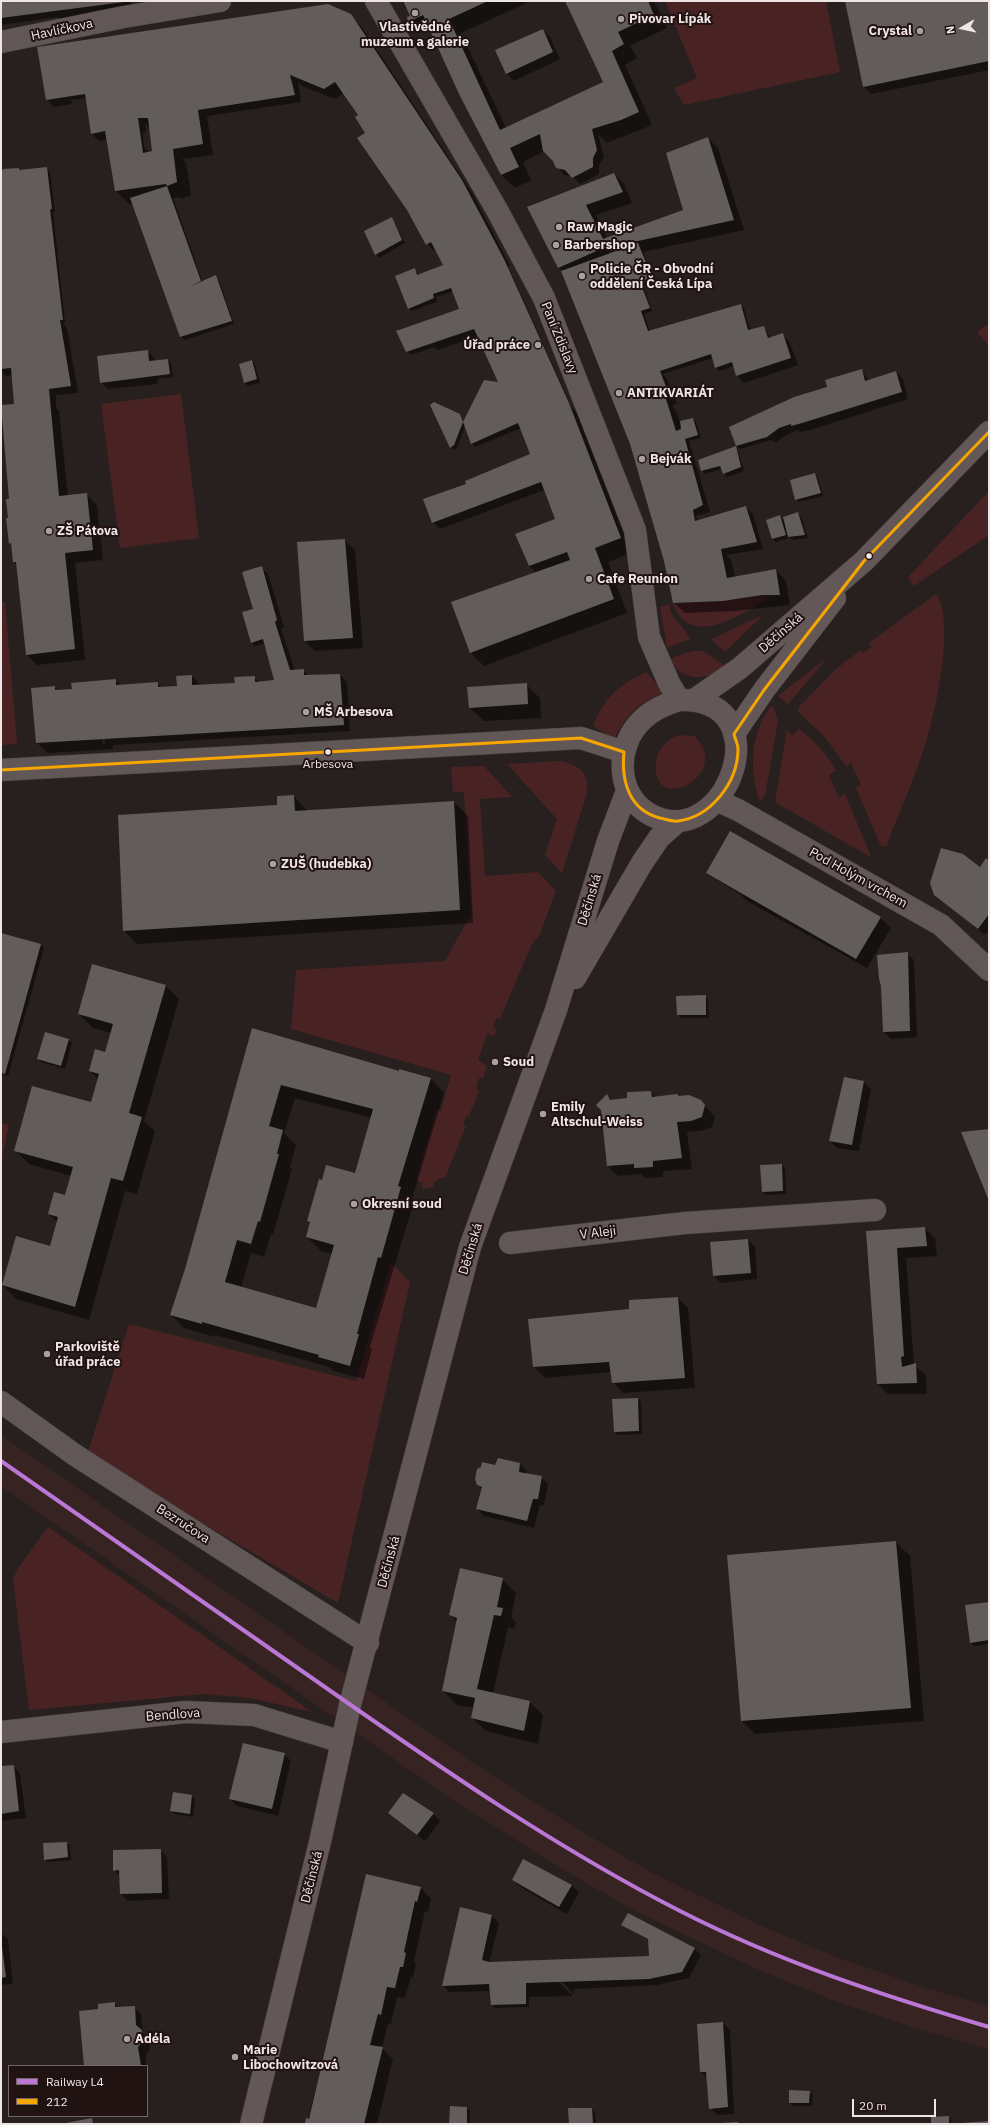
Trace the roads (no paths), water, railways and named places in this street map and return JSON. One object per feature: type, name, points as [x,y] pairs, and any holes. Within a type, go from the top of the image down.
[{"type":"main road","name":"Děčínská","points":[[677,822],[656,818],[644,812],[634,803],[628,792],[623,774],[624,752],[632,734],[642,719],[667,704],[687,700],[740,668],[864,561],[989,432]]},
{"type":"main road","name":"Děčínská","points":[[734,734],[764,690],[864,561]]},
{"type":"main road","name":"Děčínská","points":[[556,1010],[642,863],[659,838],[677,822],[691,818],[718,801],[727,787],[733,771],[738,749],[731,725],[718,710],[707,704],[687,700]]},
{"type":"main road","name":"Děčínská","points":[[251,2124],[320,1842],[342,1742],[470,1247],[556,1010],[608,841],[628,792]]},
{"type":"street","name":"Havlíčkova","points":[[1,42],[124,17],[145,7],[220,1]]},
{"type":"street","name":"Paní Zdislavy","points":[[376,1],[497,210],[544,298],[635,530],[649,637],[669,683],[687,700]]},
{"type":"street","points":[[1,770],[581,738],[624,752]]},
{"type":"street","name":"Pod Holým vrchem","points":[[718,801],[738,810],[941,925],[989,970]]},
{"type":"street","name":"V Aleji","points":[[510,1243],[685,1223],[875,1210]]},
{"type":"street","name":"Bezručova","points":[[1,1402],[75,1455],[368,1643]]},
{"type":"street","name":"Bendlova","points":[[1,1732],[186,1712],[254,1715],[342,1742]]},
{"type":"rail line","name":"L4","points":[[1,1461],[409,1746],[498,1805],[589,1861],[682,1912],[757,1947],[833,1977],[989,2027]]},
{"type":"place","name":"Vlastivědné muzeum a galerie","points":[[415,13]]},
{"type":"place","name":"Pivovar Lípák","points":[[621,19]]},
{"type":"place","name":"Crystal","points":[[920,31]]},
{"type":"place","name":"Raw Magic","points":[[559,227]]},
{"type":"place","name":"Barbershop","points":[[556,245]]},
{"type":"place","name":"Policie ČR - Obvodní oddělení Česká Lípa","points":[[582,276]]},
{"type":"place","name":"Úřad práce","points":[[538,345]]},
{"type":"place","name":"ANTIKVARIÁT","points":[[619,393]]},
{"type":"place","name":"Bejvák","points":[[642,459]]},
{"type":"place","name":"ZŠ Pátova","points":[[49,531]]},
{"type":"place","name":"Cafe Reunion","points":[[589,579]]},
{"type":"place","name":"MŠ Arbesova","points":[[306,712]]},
{"type":"place","name":"Arbesova","points":[[328,752]]},
{"type":"place","name":"ZUŠ (hudebka)","points":[[273,864]]},
{"type":"place","name":"Soud","points":[[495,1062]]},
{"type":"place","name":"Emily Altschul-Weiss","points":[[543,1114]]},
{"type":"place","name":"Okresní soud","points":[[354,1204]]},
{"type":"place","name":"Parkoviště úřad práce","points":[[47,1354]]},
{"type":"place","name":"Adéla","points":[[127,2039]]},
{"type":"place","name":"Marie Libochowitzová","points":[[235,2057]]}]
